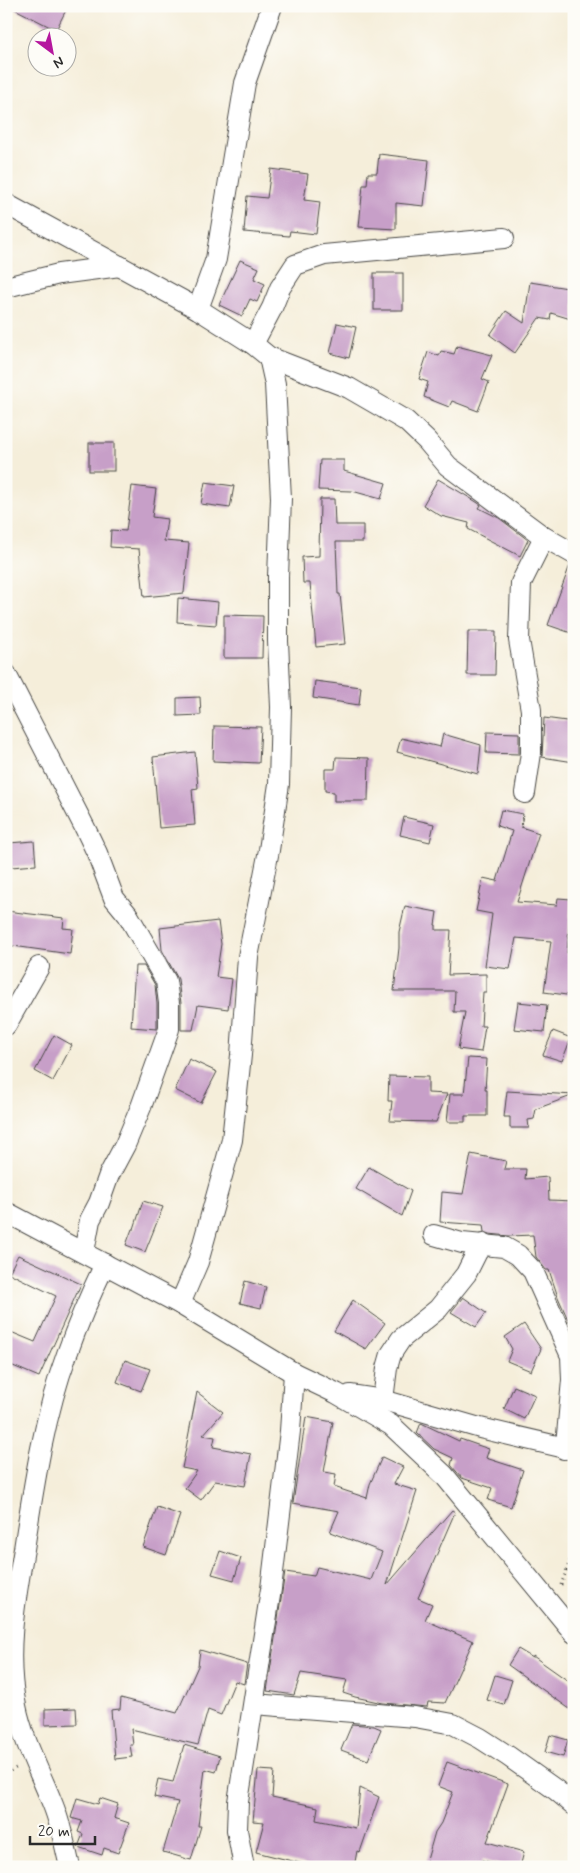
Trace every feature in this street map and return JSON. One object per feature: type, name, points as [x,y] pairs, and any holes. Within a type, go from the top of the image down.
[{"type":"street","points":[[198,309],[216,259],[245,83],[272,6]]},
{"type":"street","points":[[6,204],[198,309],[253,344],[269,357],[349,388],[406,421],[427,440],[448,466],[544,537],[574,554]]},
{"type":"street","points":[[253,344],[280,288],[295,265],[324,255],[504,238]]},
{"type":"street","points":[[6,287],[59,274],[120,266]]},
{"type":"street","points":[[180,1304],[198,1262],[232,1140],[241,1055],[248,957],[269,850],[279,784],[281,707],[278,577],[281,498],[275,384],[269,357]]},
{"type":"street","points":[[525,793],[531,753],[531,710],[519,640],[521,583],[544,537]]},
{"type":"street","points":[[6,674],[85,828],[114,898],[128,915],[166,981],[167,988],[169,1029],[141,1107],[90,1220],[84,1252]]},
{"type":"street","points":[[6,1025],[39,968]]},
{"type":"street","points":[[6,1212],[180,1304],[294,1373],[336,1393],[391,1425],[444,1475],[574,1633]]},
{"type":"street","points":[[336,1393],[383,1400],[480,1428],[569,1449],[567,1435],[572,1380],[571,1356],[533,1271],[518,1254],[504,1247],[462,1243],[434,1235]]},
{"type":"street","points":[[383,1400],[387,1368],[392,1354],[401,1339],[438,1309],[466,1274],[477,1252],[484,1244]]},
{"type":"street","points":[[70,1867],[59,1820],[33,1760],[20,1722],[12,1680],[10,1654],[26,1531],[37,1469],[52,1406],[66,1355],[105,1264]]},
{"type":"street","points":[[244,1867],[237,1830],[238,1802],[278,1534],[294,1373]]},
{"type":"street","points":[[254,1704],[415,1716],[452,1724],[480,1738],[521,1764],[574,1805]]},
{"type":"path","points":[[552,1605],[574,1550]]},
{"type":"building","points":[[9,6],[68,6],[57,28],[52,28]]},
{"type":"building","points":[[379,154],[429,160],[424,206],[396,203],[396,229],[359,227],[363,185],[367,185],[368,173],[377,173]]},
{"type":"building","points":[[271,169],[308,174],[304,200],[320,202],[316,234],[290,231],[289,236],[244,232],[247,196],[267,198]]},
{"type":"building","points":[[240,260],[259,268],[254,279],[265,284],[257,302],[250,299],[242,316],[219,305]]},
{"type":"building","points":[[374,273],[403,273],[403,310],[374,310]]},
{"type":"building","points":[[530,282],[574,289],[574,320],[551,313],[550,320],[539,318],[515,353],[490,335],[506,311],[524,323]]},
{"type":"building","points":[[337,323],[356,327],[349,358],[330,353]]},
{"type":"building","points":[[457,346],[492,355],[482,379],[489,382],[478,411],[452,401],[449,407],[424,397],[428,382],[419,379],[428,352],[439,356],[441,351],[454,354]]},
{"type":"building","points":[[89,443],[114,443],[114,471],[89,471]]},
{"type":"building","points":[[320,460],[344,460],[344,471],[386,483],[381,499],[352,491],[318,490]]},
{"type":"building","points":[[438,479],[481,505],[479,508],[499,518],[528,540],[520,556],[468,529],[469,523],[441,516],[423,505]]},
{"type":"building","points":[[205,482],[234,486],[230,508],[201,504]]},
{"type":"building","points":[[132,486],[156,489],[152,517],[167,519],[164,541],[189,543],[184,593],[144,597],[139,549],[110,547],[111,530],[126,531]]},
{"type":"building","points":[[320,499],[334,499],[335,525],[363,525],[363,542],[336,542],[338,594],[340,594],[345,644],[316,647],[310,583],[303,583],[302,557],[319,556]]},
{"type":"building","points":[[570,565],[574,566],[574,634],[548,625]]},
{"type":"building","points":[[178,598],[218,602],[216,625],[177,622]]},
{"type":"building","points":[[224,615],[263,616],[262,658],[224,658]]},
{"type":"building","points":[[468,631],[496,631],[495,675],[467,675]]},
{"type":"building","points":[[315,681],[361,687],[359,705],[313,698]]},
{"type":"building","points":[[200,697],[201,715],[177,716],[177,698]]},
{"type":"building","points":[[544,718],[574,722],[574,762],[542,757]]},
{"type":"building","points":[[214,726],[261,727],[259,763],[213,761]]},
{"type":"building","points":[[487,732],[519,733],[519,754],[486,753]]},
{"type":"building","points":[[443,734],[481,745],[478,774],[397,752],[401,738],[440,747]]},
{"type":"building","points":[[195,752],[198,788],[192,789],[195,825],[159,828],[153,757]]},
{"type":"building","points":[[336,757],[369,758],[368,801],[334,801],[334,792],[325,791],[325,769],[335,769]]},
{"type":"building","points":[[501,810],[523,814],[521,827],[539,833],[517,902],[557,905],[558,898],[571,899],[567,953],[574,954],[574,996],[544,992],[551,941],[516,938],[510,969],[485,966],[492,914],[476,911],[483,878],[497,881],[512,831],[497,826]]},
{"type":"building","points":[[404,817],[434,824],[430,842],[400,835]]},
{"type":"building","points":[[34,841],[36,865],[11,867],[9,843]]},
{"type":"building","points":[[405,906],[437,912],[436,930],[451,930],[448,975],[486,974],[486,992],[483,992],[481,1026],[485,1026],[481,1052],[458,1049],[465,1012],[454,1012],[455,991],[394,991],[399,932]]},
{"type":"building","points":[[6,911],[64,918],[63,928],[73,929],[70,954],[6,945]]},
{"type":"building","points":[[218,921],[221,944],[216,977],[232,979],[228,1009],[198,1005],[193,1030],[181,1030],[181,1003],[178,979],[162,950],[160,928]]},
{"type":"building","points":[[135,966],[144,966],[155,985],[157,1029],[131,1027]]},
{"type":"building","points":[[518,1002],[547,1005],[544,1032],[514,1029]]},
{"type":"building","points":[[553,1031],[571,1038],[562,1061],[543,1055]]},
{"type":"building","points":[[54,1035],[72,1045],[53,1081],[35,1071]]},
{"type":"building","points":[[468,1058],[487,1059],[485,1090],[487,1090],[487,1116],[465,1116],[465,1122],[447,1122],[450,1094],[464,1094]]},
{"type":"building","points":[[189,1059],[217,1072],[201,1103],[175,1090]]},
{"type":"building","points":[[389,1076],[428,1077],[428,1093],[447,1094],[436,1122],[390,1121],[392,1101],[388,1101]]},
{"type":"building","points":[[507,1091],[574,1095],[536,1109],[534,1119],[528,1120],[529,1128],[510,1128],[510,1117],[504,1117]]},
{"type":"building","points":[[471,1154],[506,1161],[504,1169],[526,1169],[525,1179],[548,1177],[549,1200],[574,1201],[574,1333],[558,1297],[549,1270],[546,1270],[536,1257],[533,1235],[509,1236],[489,1234],[484,1232],[483,1225],[440,1222],[442,1192],[463,1194]]},
{"type":"building","points":[[369,1167],[411,1191],[402,1216],[356,1189]]},
{"type":"building","points":[[143,1201],[163,1207],[145,1252],[126,1245],[132,1229],[134,1229]]},
{"type":"building","points":[[18,1255],[81,1284],[39,1377],[6,1363],[6,1330],[35,1342],[56,1296],[9,1273]]},
{"type":"building","points":[[245,1281],[266,1287],[261,1308],[240,1303]]},
{"type":"building","points":[[463,1297],[486,1313],[476,1327],[451,1312]]},
{"type":"building","points":[[353,1300],[385,1323],[366,1349],[334,1331]]},
{"type":"building","points":[[524,1324],[541,1349],[531,1371],[507,1361],[512,1349],[505,1337]]},
{"type":"building","points":[[125,1360],[150,1369],[141,1391],[117,1382]]},
{"type":"building","points":[[514,1386],[535,1395],[524,1419],[504,1409]]},
{"type":"building","points":[[197,1392],[223,1412],[203,1435],[215,1437],[213,1447],[251,1454],[245,1486],[215,1481],[201,1500],[185,1488],[197,1471],[182,1468]]},
{"type":"building","points":[[306,1417],[333,1422],[324,1472],[336,1474],[334,1487],[367,1498],[370,1484],[382,1457],[403,1467],[394,1484],[417,1491],[387,1585],[452,1510],[455,1512],[418,1598],[432,1604],[425,1620],[473,1641],[445,1703],[428,1702],[427,1707],[383,1703],[343,1693],[347,1680],[301,1673],[294,1695],[267,1691],[285,1572],[314,1576],[317,1567],[371,1580],[382,1552],[330,1532],[339,1511],[293,1503]]},
{"type":"building","points":[[421,1423],[459,1441],[460,1439],[489,1449],[486,1458],[523,1470],[511,1507],[488,1500],[492,1488],[462,1478],[451,1465],[453,1458],[434,1449],[417,1433]]},
{"type":"building","points":[[157,1507],[180,1515],[166,1555],[143,1547]]},
{"type":"building","points":[[220,1551],[241,1558],[234,1580],[212,1574]]},
{"type":"building","points":[[518,1649],[533,1658],[533,1656],[574,1685],[574,1712],[508,1665]]},
{"type":"building","points":[[200,1650],[247,1664],[244,1684],[235,1681],[221,1715],[208,1710],[198,1745],[131,1729],[133,1745],[130,1745],[132,1757],[115,1759],[111,1710],[120,1709],[121,1698],[177,1713],[198,1666]]},
{"type":"building","points":[[495,1675],[512,1680],[504,1705],[487,1700]]},
{"type":"building","points":[[76,1708],[77,1724],[45,1725],[45,1709]]},
{"type":"building","points":[[352,1724],[374,1726],[381,1729],[368,1760],[341,1750]]},
{"type":"building","points":[[550,1735],[568,1740],[563,1757],[545,1752]]},
{"type":"building","points":[[184,1745],[220,1756],[216,1772],[205,1769],[198,1826],[201,1826],[191,1860],[163,1852],[178,1802],[154,1797],[158,1779],[173,1782]]},
{"type":"building","points":[[447,1762],[508,1784],[487,1842],[524,1852],[520,1867],[508,1867],[482,1860],[480,1867],[425,1867],[435,1832],[441,1823],[453,1792],[438,1786]]},
{"type":"building","points":[[258,1770],[274,1771],[272,1797],[318,1807],[316,1820],[356,1828],[360,1788],[379,1797],[360,1852],[357,1851],[354,1867],[307,1867],[308,1865],[256,1852],[264,1822],[253,1821]]},
{"type":"building","points":[[77,1798],[98,1804],[100,1798],[118,1804],[114,1818],[129,1823],[118,1853],[104,1848],[102,1855],[78,1847],[83,1834],[78,1832],[82,1821],[71,1818]]}]
